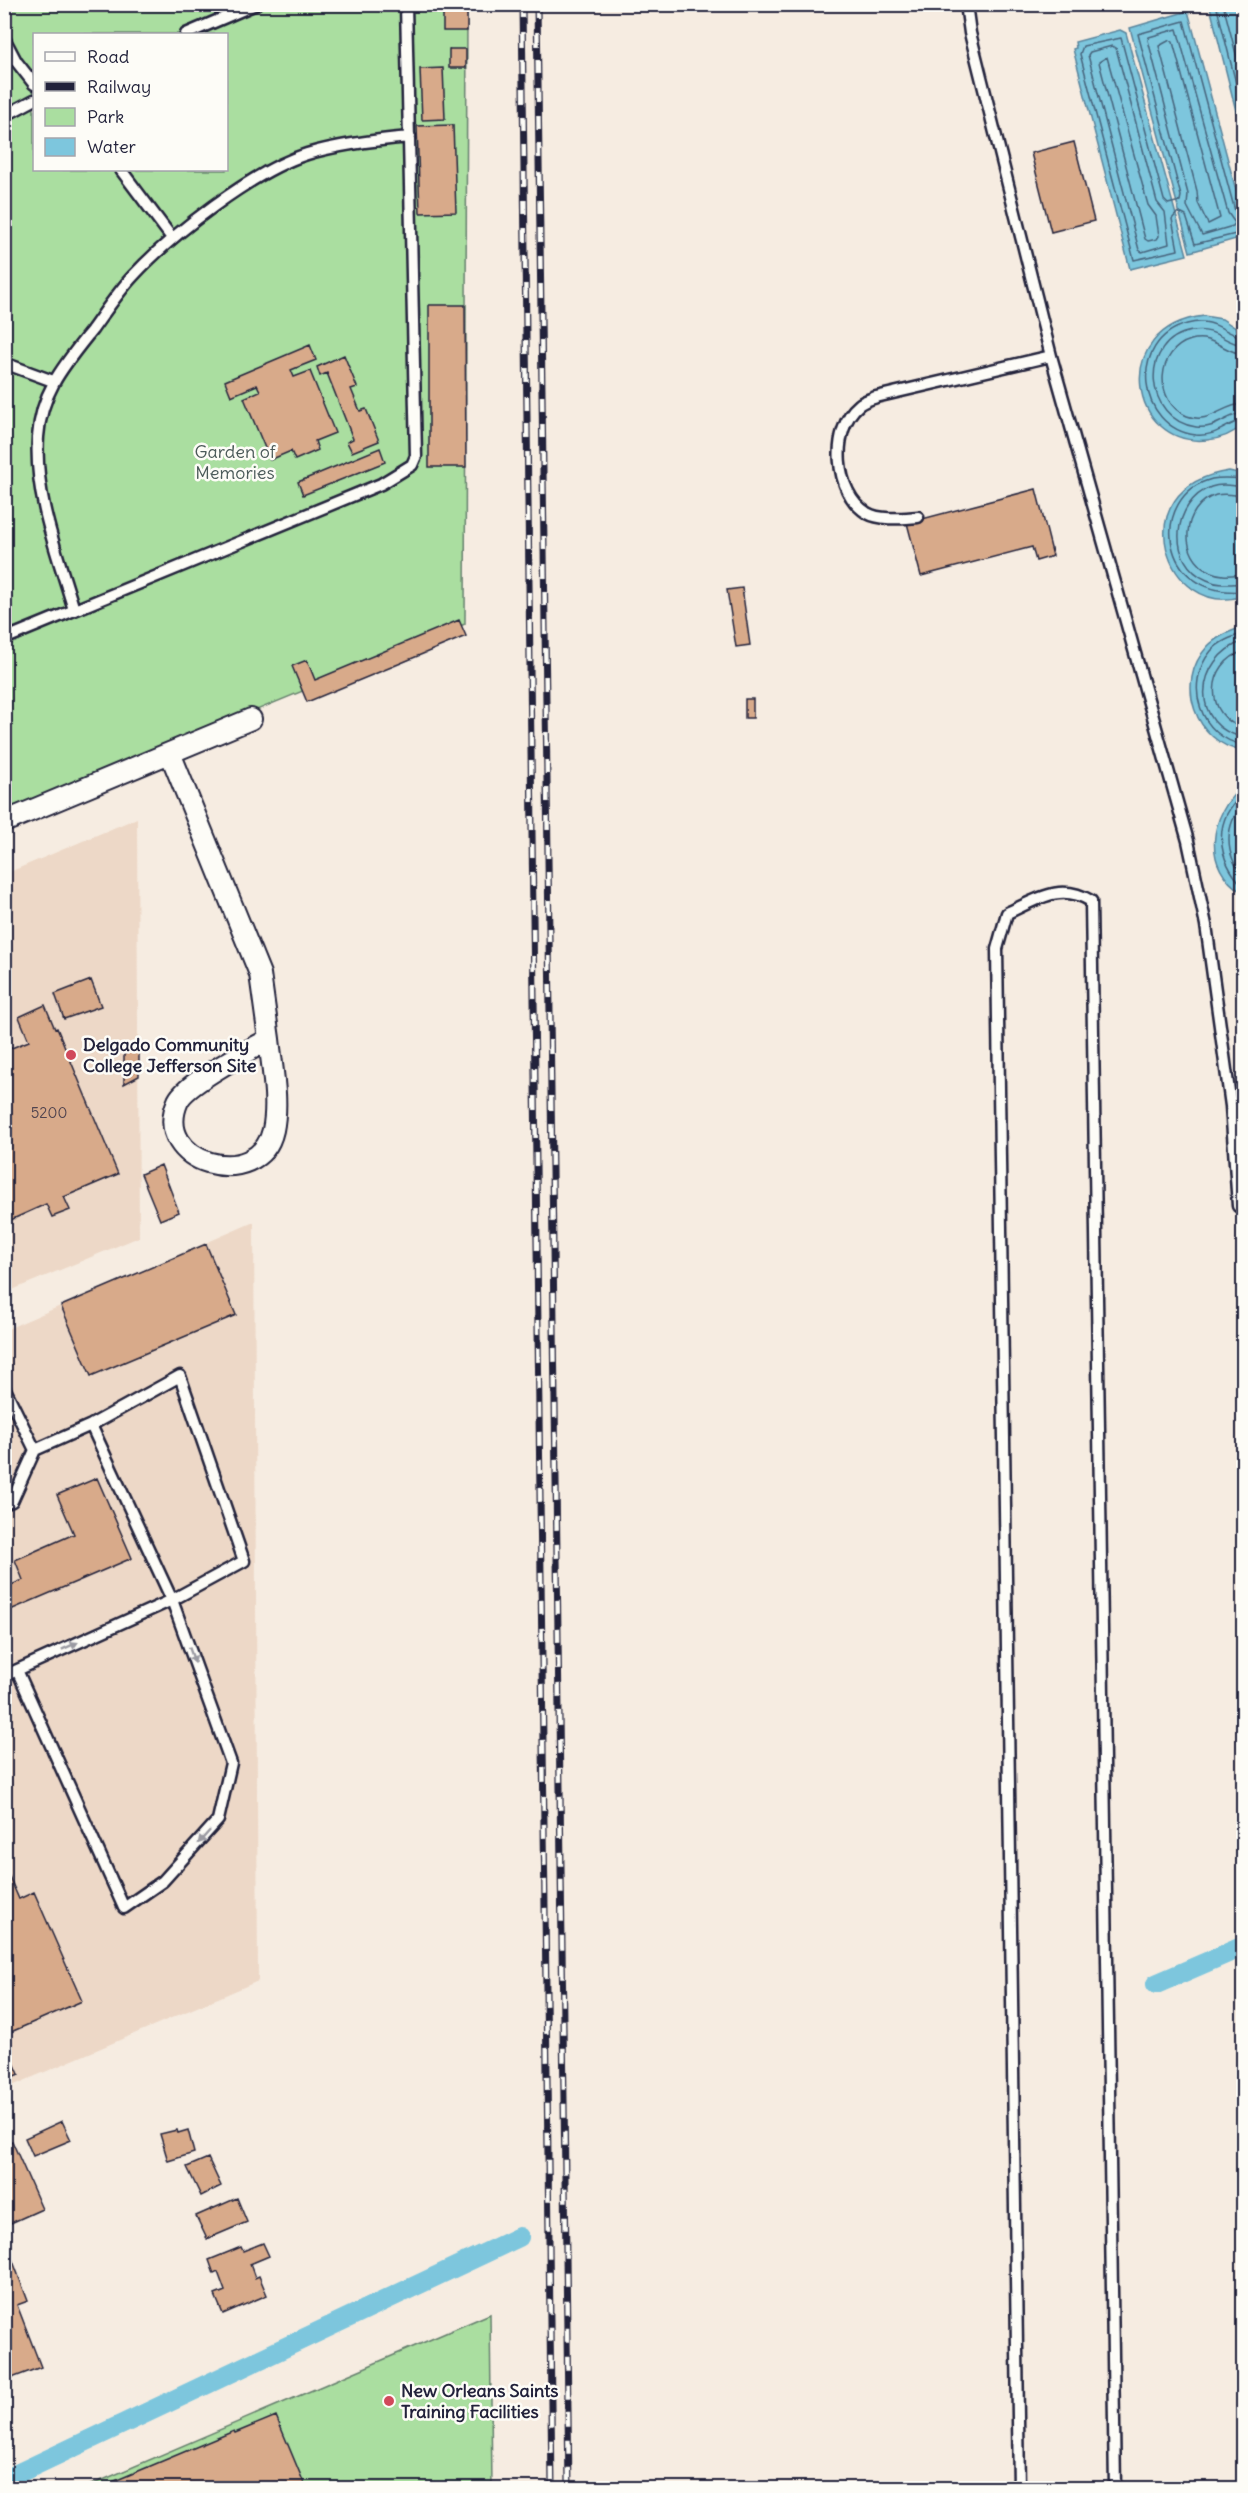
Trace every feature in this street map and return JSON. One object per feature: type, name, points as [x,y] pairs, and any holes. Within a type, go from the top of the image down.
[{"type":"street","points":[[4,822],[251,719]]},
{"type":"street","points":[[170,753],[260,974],[269,1039],[276,1109],[272,1133],[262,1150],[244,1163],[227,1166],[202,1161],[185,1151],[172,1123],[179,1099],[192,1085],[269,1039]]},
{"type":"lane","points":[[188,33],[256,4]]},
{"type":"lane","points":[[4,639],[381,484],[412,465],[416,456],[406,4]]},
{"type":"lane","points":[[966,4],[970,33],[1051,356],[1188,841],[1206,925],[1231,1106],[1238,1206]]},
{"type":"lane","points":[[4,38],[16,61],[33,83]]},
{"type":"lane","points":[[4,116],[33,101]]},
{"type":"lane","points":[[74,610],[39,472],[38,436],[44,407],[53,381],[132,277],[172,238],[257,178],[306,154],[372,140],[410,137]]},
{"type":"lane","points":[[122,171],[172,238]]},
{"type":"lane","points":[[918,517],[884,518],[867,513],[854,500],[840,478],[838,457],[848,418],[859,405],[876,397],[1051,356]]},
{"type":"lane","points":[[4,363],[53,381]]},
{"type":"lane","points":[[1019,2488],[997,949],[1007,913],[1053,893],[1076,891],[1090,901],[1115,2488]]},
{"type":"lane","points":[[1231,1106],[1244,1104]]},
{"type":"lane","points":[[4,1504],[12,1501],[35,1450],[91,1425],[180,1376],[244,1561],[172,1600],[4,1676]]},
{"type":"lane","points":[[4,1387],[35,1450]]},
{"type":"lane","points":[[17,1670],[124,1908],[163,1881],[218,1820],[231,1763],[172,1600],[91,1425]]},
{"type":"shaded area","name":"Delgado Community College Jefferson Site","points":[[137,818],[139,1237],[5,1293],[5,874]]},
{"type":"shaded area","points":[[254,1222],[258,1981],[5,2089],[5,1330]]},
{"type":"green space","name":"Garden of Memories","points":[[5,5],[467,5],[465,624],[5,814]]},
{"type":"green space","name":"New Orleans Saints Training Facilities","points":[[490,2314],[492,2488],[84,2488]]},
{"type":"water","points":[[1219,4],[1243,5],[1243,139],[1210,7]]},
{"type":"water","points":[[1188,11],[1244,220],[1243,237],[1190,252],[1130,28]]},
{"type":"water","points":[[1120,30],[1126,33],[1187,255],[1130,269],[1073,49],[1076,48],[1075,42]]},
{"type":"water","points":[[1204,316],[1222,319],[1243,333],[1244,424],[1227,435],[1207,440],[1181,437],[1160,426],[1147,407],[1141,385],[1143,362],[1153,341],[1174,325]]},
{"type":"water","points":[[1229,471],[1243,474],[1243,596],[1216,598],[1193,589],[1176,572],[1167,549],[1165,524],[1175,501],[1195,482]]},
{"type":"water","points":[[1244,627],[1243,751],[1226,746],[1212,736],[1202,724],[1195,710],[1191,694],[1192,677],[1197,661],[1207,647],[1224,634]]},
{"type":"water","points":[[1243,786],[1243,893],[1220,870],[1214,841],[1223,811]]},
{"type":"water","points":[[1243,2027],[1243,2182],[1239,2161],[1240,2036]]},
{"type":"building","points":[[443,4],[467,4],[467,31],[443,31]]},
{"type":"building","points":[[449,49],[466,49],[466,68],[449,68]]},
{"type":"building","points":[[443,68],[445,119],[422,120],[420,69]]},
{"type":"building","points":[[453,125],[456,212],[420,213],[417,126]]},
{"type":"building","points":[[1074,142],[1094,221],[1051,232],[1031,153]]},
{"type":"building","points":[[429,305],[465,305],[466,467],[429,467]]},
{"type":"building","points":[[310,345],[316,360],[291,370],[294,377],[310,371],[335,433],[315,441],[318,450],[295,460],[291,451],[270,460],[244,398],[260,391],[257,385],[231,396],[225,381]]},
{"type":"building","points":[[344,355],[357,387],[351,389],[360,411],[366,409],[379,441],[352,452],[347,442],[353,439],[327,373],[320,376],[317,367]]},
{"type":"building","points":[[380,448],[385,462],[303,495],[298,482]]},
{"type":"building","points":[[1036,489],[1053,556],[1036,561],[1032,547],[921,576],[907,523]]},
{"type":"building","points":[[742,588],[750,645],[736,647],[727,590]]},
{"type":"building","points":[[459,620],[466,636],[307,702],[292,666],[307,660],[315,680]]},
{"type":"building","points":[[745,699],[753,699],[753,718],[745,718]]},
{"type":"building","points":[[91,980],[101,1006],[64,1019],[55,994]]},
{"type":"building","points":[[45,1005],[55,1029],[57,1028],[118,1174],[64,1197],[70,1210],[52,1217],[46,1204],[4,1223],[4,1051],[29,1041],[19,1017]]},
{"type":"building","points":[[139,1046],[139,1076],[124,1084],[124,1054]]},
{"type":"building","points":[[161,1165],[179,1212],[160,1220],[141,1174]]},
{"type":"building","points":[[206,1244],[236,1315],[91,1376],[61,1306]]},
{"type":"building","points":[[97,1478],[132,1558],[8,1611],[4,1602],[4,1588],[23,1580],[15,1560],[74,1534],[57,1495]]},
{"type":"building","points":[[4,1865],[19,1899],[34,1892],[82,2001],[4,2035]]},
{"type":"building","points":[[4,2040],[19,2074],[4,2080]]},
{"type":"building","points":[[62,2121],[71,2140],[33,2156],[25,2138]]},
{"type":"building","points":[[177,2130],[178,2133],[188,2130],[194,2153],[168,2161],[160,2134]]},
{"type":"building","points":[[12,2141],[42,2209],[4,2226],[4,2144]]},
{"type":"building","points":[[208,2158],[221,2186],[201,2196],[187,2167]]},
{"type":"building","points":[[237,2198],[247,2222],[207,2239],[196,2216]]},
{"type":"building","points":[[263,2243],[269,2256],[250,2264],[255,2278],[259,2276],[267,2295],[223,2314],[215,2295],[225,2291],[218,2272],[214,2274],[209,2260],[241,2247],[243,2251]]},
{"type":"building","points":[[8,2248],[28,2301],[17,2305],[41,2367],[4,2381],[4,2249]]},
{"type":"building","points":[[276,2416],[306,2488],[98,2488],[234,2431],[235,2433]]},
{"type":"waterway","points":[[1156,1984],[1244,1946]]},
{"type":"waterway","points":[[4,2480],[519,2237]]},
{"type":"railway","points":[[522,4],[552,2488]]},
{"type":"railway","points":[[537,4],[569,2488]]},
{"type":"place","name":"Delgado Community College Jefferson Site","points":[[71,1055]]},
{"type":"place","name":"New Orleans Saints Training Facilities","points":[[389,2401]]}]
